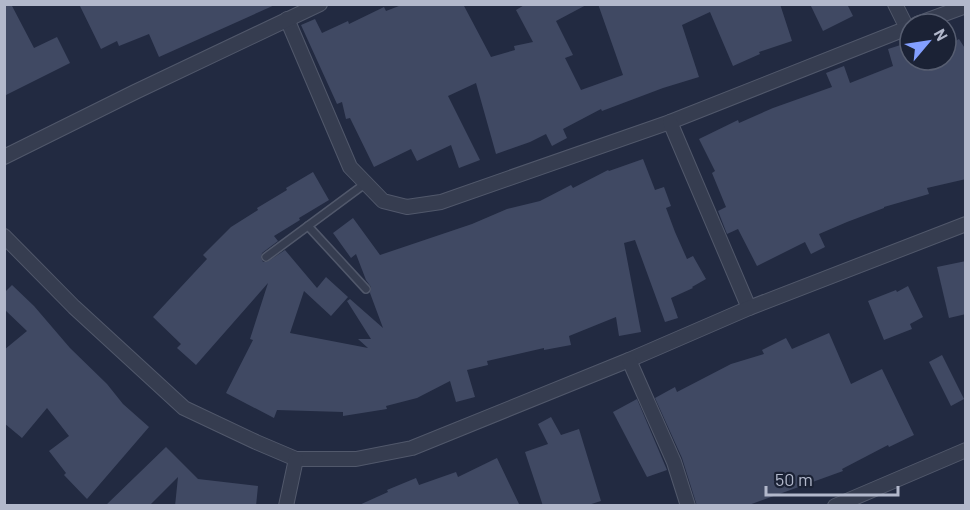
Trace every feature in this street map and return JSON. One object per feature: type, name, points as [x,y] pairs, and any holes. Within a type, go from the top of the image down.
[{"type":"street","points":[[4,157],[320,4]]},
{"type":"street","points":[[950,12],[966,6]]},
{"type":"street","points":[[287,19],[350,167],[383,201],[407,207],[441,202],[670,122],[898,31]]},
{"type":"street","points":[[670,122],[749,308]]},
{"type":"street","points":[[4,236],[74,307],[184,408],[297,459],[356,459],[412,448],[629,360],[749,308],[966,224]]},
{"type":"street","points":[[629,360],[674,462],[688,506]]},
{"type":"street","points":[[835,506],[966,450]]},
{"type":"street","points":[[286,506],[297,459]]},
{"type":"lane","points":[[266,257],[366,183]]},
{"type":"lane","points":[[308,226],[366,290]]},
{"type":"building","points":[[4,4],[11,4],[34,48],[57,37],[70,63],[4,96]]},
{"type":"building","points":[[79,4],[277,4],[159,57],[149,34],[119,46],[117,41],[101,49]]},
{"type":"building","points":[[404,4],[463,4],[491,57],[515,50],[514,46],[533,42],[516,10],[526,4],[588,4],[556,21],[573,55],[565,58],[581,90],[623,75],[598,4],[780,4],[792,41],[759,52],[760,54],[733,66],[710,12],[682,25],[699,77],[602,111],[601,109],[563,129],[567,138],[552,146],[546,134],[496,154],[476,83],[448,96],[480,160],[459,168],[451,145],[417,161],[411,149],[374,167],[350,118],[346,119],[342,102],[337,104],[301,25],[315,19],[322,33],[348,21],[349,24],[384,7],[386,11]]},
{"type":"building","points":[[810,4],[847,4],[853,16],[823,31]]},
{"type":"building","points":[[958,40],[966,50],[966,179],[927,188],[929,194],[884,207],[819,234],[825,247],[811,254],[805,242],[757,266],[738,229],[727,234],[718,211],[726,207],[712,173],[715,171],[699,139],[738,120],[739,123],[832,87],[826,73],[844,66],[850,83],[893,66],[888,49],[898,46],[898,72],[958,72]]},
{"type":"building","points":[[643,159],[655,190],[664,187],[671,206],[666,208],[687,259],[693,256],[706,279],[671,298],[678,318],[665,322],[635,240],[624,243],[641,332],[619,336],[616,317],[569,336],[571,345],[544,350],[544,348],[487,361],[488,365],[467,370],[475,397],[456,402],[450,381],[417,398],[386,406],[387,409],[343,416],[343,412],[277,410],[274,418],[226,393],[253,340],[250,339],[268,283],[196,365],[177,348],[181,344],[153,317],[207,259],[203,255],[231,227],[313,172],[329,200],[274,236],[278,241],[262,253],[261,258],[263,262],[267,262],[285,250],[317,288],[326,277],[348,297],[331,316],[304,291],[290,333],[368,348],[358,339],[371,339],[347,301],[350,299],[383,328],[370,293],[371,287],[356,254],[351,258],[333,233],[353,218],[380,255],[472,224],[507,209],[540,201],[571,185],[573,188],[608,170]]},
{"type":"building","points":[[966,261],[966,314],[949,318],[937,267]]},
{"type":"building","points":[[12,285],[107,384],[123,404],[149,427],[87,499],[64,475],[66,473],[49,451],[69,436],[47,408],[22,438],[4,423],[4,350],[27,331],[4,309],[4,293]]},
{"type":"building","points":[[908,286],[923,317],[910,324],[912,329],[884,340],[868,301]]},
{"type":"building","points":[[829,333],[851,384],[882,369],[914,435],[889,447],[888,445],[842,469],[843,471],[746,506],[697,506],[682,458],[655,398],[675,387],[677,392],[731,364],[764,354],[762,350],[786,338],[792,349]]},
{"type":"building","points":[[942,355],[964,399],[951,406],[929,362]]},
{"type":"building","points":[[637,399],[667,470],[647,477],[613,412]]},
{"type":"building","points":[[551,417],[561,435],[579,429],[601,501],[585,506],[543,506],[525,452],[548,444],[538,424]]},
{"type":"building","points":[[166,447],[198,479],[258,486],[256,506],[175,506],[178,477],[149,506],[105,506]]},
{"type":"building","points":[[497,458],[520,506],[357,506],[416,478],[419,485],[456,472],[458,477]]}]
